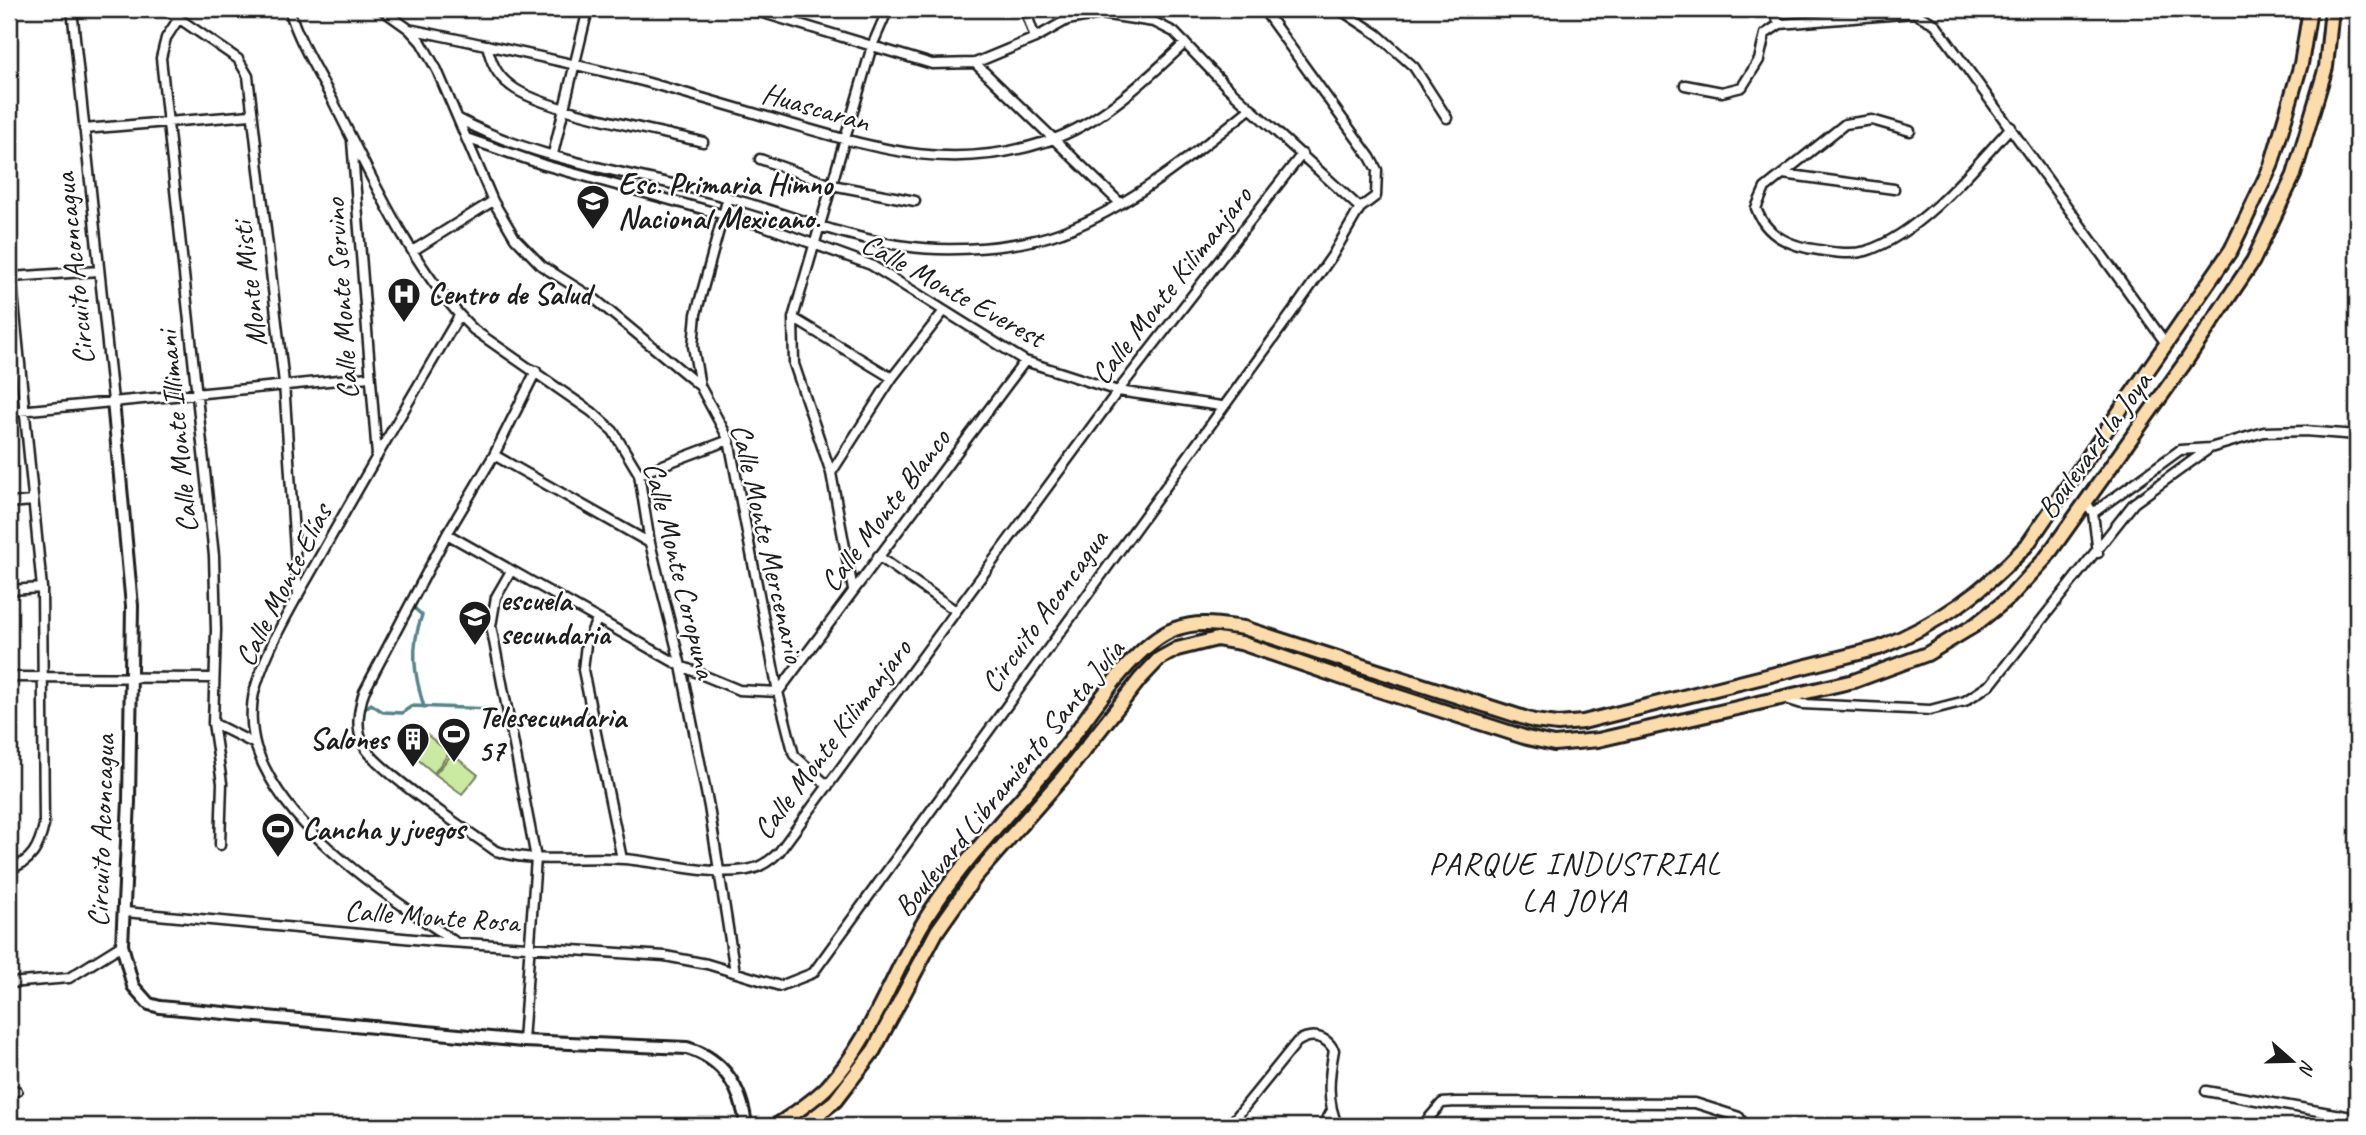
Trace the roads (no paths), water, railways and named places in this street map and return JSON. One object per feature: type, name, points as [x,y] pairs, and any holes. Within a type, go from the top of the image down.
[{"type":"main road","name":"Boulevard la Joya","points":[[1691,695],[1879,648],[1914,634],[1992,583],[2027,545],[2231,250],[2271,166],[2301,64],[2310,9]]},
{"type":"main road","name":"Boulevard la Joya","points":[[1700,714],[1854,681],[1927,654],[1966,631],[2010,597],[2045,559],[2184,364],[2253,261],[2294,175],[2326,67],[2332,9]]},
{"type":"main road","name":"Boulevard Libramiento Santa Julia","points":[[776,1126],[827,1087],[880,1007],[903,955],[920,926],[961,869],[1048,770],[1125,670],[1152,643],[1175,629],[1202,623],[1244,628],[1534,721],[1558,724],[1583,722],[1691,695]]},
{"type":"main road","name":"Boulevard Libramiento Santa Julia","points":[[803,1126],[835,1101],[874,1050],[937,931],[975,877],[1063,777],[1140,679],[1159,659],[1177,649],[1217,639],[1241,643],[1423,705],[1554,744],[1598,740],[1700,714]]},
{"type":"street","name":"Circuito Aconcagua","points":[[72,9],[132,606],[122,945],[133,986],[149,1004],[160,1007],[523,1041],[674,1046],[701,1052],[730,1078],[743,1105],[746,1126]]},
{"type":"street","name":"Monte Misti","points":[[164,9],[244,66],[248,76],[284,383],[298,596]]},
{"type":"street","name":"Calle Monte Coropuna","points":[[289,9],[302,43],[414,250],[459,316],[474,330],[577,399],[613,431],[639,474],[650,543],[681,666],[720,870],[735,972]]},
{"type":"street","name":"Calle Monte Mercenario","points":[[381,9],[409,29],[437,70],[493,201],[515,239],[542,266],[596,300],[700,386],[729,440],[778,692],[794,755],[805,768],[828,786]]},
{"type":"street","points":[[553,154],[587,9]]},
{"type":"street","points":[[750,9],[932,64],[975,63],[1035,38],[1067,20],[1101,14],[1154,22],[1174,32],[1251,108],[1360,208]]},
{"type":"street","points":[[853,590],[831,473],[791,348],[793,318],[814,243],[872,46],[888,9]]},
{"type":"street","points":[[1025,9],[1035,38]]},
{"type":"street","name":"Circuito Aconcagua","points":[[735,972],[780,986],[813,973],[1325,266],[1360,208],[1376,195],[1377,170],[1350,126],[1262,9]]},
{"type":"street","points":[[1339,9],[1377,34],[1413,68],[1447,118]]},
{"type":"street","points":[[1772,9],[1780,24]]},
{"type":"street","points":[[1820,9],[1821,19]]},
{"type":"street","points":[[1685,85],[1722,92],[1742,87],[1759,60],[1765,34],[1780,24],[1914,13],[1927,17],[1935,24],[2011,127],[2167,345]]},
{"type":"street","name":"Calle Monte Illimani","points":[[179,18],[162,47],[167,121],[216,596],[213,723],[222,783],[220,845]]},
{"type":"street","name":"Huascaran","points":[[409,29],[574,65],[878,149],[936,157],[980,154],[1054,139],[1075,129],[1130,91],[1185,43]]},
{"type":"street","points":[[487,45],[494,69],[521,93],[563,107],[703,142]]},
{"type":"street","points":[[975,63],[1119,202]]},
{"type":"street","points":[[458,119],[491,135],[553,154],[728,197],[820,227],[904,246],[937,249],[983,246],[1061,233],[1119,202],[1204,146],[1251,108]]},
{"type":"street","points":[[84,129],[251,116]]},
{"type":"street","points":[[1910,131],[1872,120],[1845,124],[1765,188],[1756,208],[1761,223],[1771,233],[1799,246],[1830,252],[1863,252],[1886,243],[1921,218],[2011,127]]},
{"type":"street","name":"Calle Monte Servino","points":[[352,138],[377,456]]},
{"type":"street","name":"Calle Monte Everest","points":[[466,138],[544,165],[814,243],[871,265],[1025,361],[1118,391],[1222,406]]},
{"type":"street","name":"Calle Monte Kilimanjaro","points":[[536,371],[494,455],[447,534],[364,692],[359,709],[362,743],[378,765],[496,851],[516,857],[622,859],[720,870],[749,870],[771,860],[1118,391],[1302,154]]},
{"type":"street","points":[[760,159],[832,185],[915,201]]},
{"type":"street","points":[[1783,174],[1894,189]]},
{"type":"street","points":[[700,386],[693,346],[696,314],[728,197]]},
{"type":"street","points":[[414,250],[493,201]]},
{"type":"street","points":[[9,252],[11,319],[25,410],[42,588],[44,679],[44,825],[40,845],[30,858],[9,869]]},
{"type":"street","points":[[11,277],[99,271]]},
{"type":"street","points":[[831,473],[892,378],[944,311]]},
{"type":"street","name":"Calle Monte Elías","points":[[453,942],[399,903],[298,820],[265,770],[255,744],[251,714],[255,690],[298,596],[459,316]]},
{"type":"street","points":[[793,318],[892,378]]},
{"type":"street","name":"Calle Monte Blanco","points":[[778,692],[1025,361]]},
{"type":"street","points":[[9,412],[284,383],[369,377]]},
{"type":"street","points":[[2092,513],[2180,450],[2210,448],[2264,432],[2305,431],[2357,435]]},
{"type":"street","points":[[639,474],[729,440]]},
{"type":"street","points":[[1782,698],[1802,704],[1930,710],[1965,701],[1991,684],[2098,553],[2134,503],[2210,448]]},
{"type":"street","points":[[494,455],[650,543]]},
{"type":"street","points":[[2085,500],[2092,513],[2098,553]]},
{"type":"street","points":[[9,503],[33,501]]},
{"type":"street","points":[[447,534],[681,666],[739,690],[778,692]]},
{"type":"street","points":[[878,556],[956,611]]},
{"type":"street","points":[[511,571],[496,597],[491,626],[536,858],[523,1041]]},
{"type":"street","points":[[9,590],[42,588]]},
{"type":"street","points":[[597,620],[586,644],[583,670],[622,859]]},
{"type":"street","points":[[9,677],[213,678]]},
{"type":"street","points":[[213,723],[255,744]]},
{"type":"street","name":"Calle Monte Rosa","points":[[124,912],[453,942],[665,956],[735,972]]},
{"type":"street","points":[[9,983],[69,978],[122,945]]},
{"type":"street","points":[[1229,1126],[1297,1042],[1306,1037],[1325,1039],[1334,1050],[1330,1074],[1331,1112],[1338,1126]]},
{"type":"street","points":[[2206,1091],[2357,1118]]},
{"type":"street","points":[[1422,1126],[1442,1103],[1695,1103],[1739,1117],[1744,1126]]},
{"type":"street","points":[[1323,1126],[1331,1112]]},
{"type":"waterway","points":[[413,607],[422,615],[416,639],[415,661],[424,707]]},
{"type":"waterway","points":[[365,709],[371,704],[383,712],[402,713],[412,706],[492,709]]},
{"type":"place","name":"Esc. Primaria Himno Nacional Mexicano.","points":[[593,231]]},
{"type":"place","name":"Centro de Salud","points":[[404,324]]},
{"type":"place","name":"escuela secundaria","points":[[475,647]]},
{"type":"place","name":"Telesecundaria 57","points":[[454,764]]},
{"type":"place","name":"Salones","points":[[413,769]]},
{"type":"place","name":"Cancha y juegos","points":[[278,859]]},
{"type":"district","name":"PARQUE INDUSTRIAL LA JOYA","points":[[1575,882]]}]
